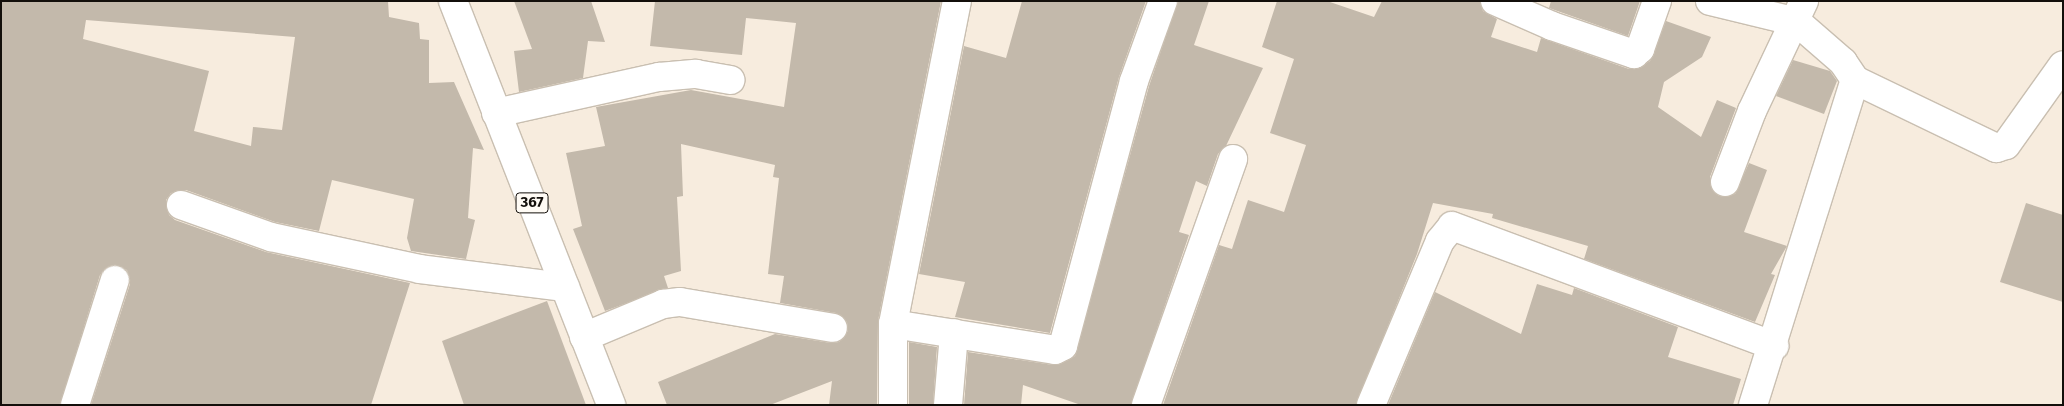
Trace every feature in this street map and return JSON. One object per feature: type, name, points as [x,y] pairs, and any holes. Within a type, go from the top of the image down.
[{"type":"street","name":"367","points":[[452,1],[611,405]]},
{"type":"street","points":[[893,405],[893,324],[957,1]]},
{"type":"street","points":[[893,324],[1054,350],[1063,346],[1134,81],[1162,1]]},
{"type":"street","points":[[1496,1],[1552,26],[1634,54],[1640,50],[1657,1]]},
{"type":"street","points":[[1710,1],[1800,12],[1843,62],[1855,80],[1996,148],[2006,145],[2063,65]]},
{"type":"street","points":[[1724,182],[1752,111],[1800,12]]},
{"type":"street","points":[[496,113],[658,76],[696,74],[730,80]]},
{"type":"street","points":[[1753,405],[1774,346],[1855,80]]},
{"type":"street","points":[[1146,405],[1233,159]]},
{"type":"street","points":[[181,205],[271,237],[420,269],[565,287]]},
{"type":"street","points":[[1371,405],[1440,241],[1452,226],[1774,346]]},
{"type":"street","points":[[75,405],[115,280]]},
{"type":"street","points":[[584,337],[663,304],[680,302],[833,328]]},
{"type":"street","points":[[948,405],[954,333]]},
{"type":"building","points":[[1,1],[388,1],[389,17],[419,23],[420,39],[429,40],[429,83],[454,82],[484,150],[473,148],[468,218],[475,220],[466,259],[411,251],[407,238],[414,199],[332,180],[319,231],[275,222],[186,190],[171,193],[166,200],[169,215],[175,220],[266,252],[410,283],[371,405],[91,405],[130,284],[127,270],[112,265],[100,275],[60,405],[1,405]],"holes":[[[86,20],[295,37],[282,130],[253,127],[251,146],[194,131],[209,71],[83,39]]]},
{"type":"building","points":[[514,1],[591,1],[605,42],[588,41],[583,78],[519,92],[514,51],[532,49]]},
{"type":"building","points":[[655,1],[941,1],[878,321],[877,405],[829,405],[832,381],[770,405],[667,405],[658,382],[775,334],[831,343],[839,342],[848,331],[847,322],[836,313],[780,303],[784,276],[768,274],[779,178],[773,177],[775,165],[681,144],[683,196],[677,197],[681,271],[664,276],[668,288],[605,311],[573,229],[582,226],[566,153],[605,146],[596,107],[691,90],[784,107],[796,23],[746,18],[742,55],[650,46]]},
{"type":"building","points":[[1022,1],[1146,1],[1119,77],[1050,333],[955,317],[965,282],[919,274],[964,46],[1006,58]]},
{"type":"building","points":[[1178,1],[1209,1],[1194,45],[1263,68],[1226,146],[1218,154],[1207,186],[1196,181],[1179,232],[1189,235],[1131,405],[1081,405],[1023,385],[1021,405],[964,405],[968,352],[1053,365],[1075,356],[1149,86]]},
{"type":"building","points":[[1277,1],[1327,1],[1374,17],[1382,1],[1480,1],[1483,11],[1497,19],[1491,37],[1537,52],[1541,38],[1629,69],[1637,69],[1650,61],[1666,21],[1711,37],[1702,57],[1664,82],[1658,107],[1701,137],[1717,100],[1736,108],[1710,177],[1710,185],[1719,196],[1735,194],[1749,163],[1767,170],[1744,232],[1787,246],[1771,274],[1775,275],[1755,322],[1584,259],[1588,246],[1492,218],[1493,214],[1433,203],[1417,254],[1356,405],[1163,405],[1219,245],[1232,249],[1248,200],[1284,212],[1306,145],[1270,133],[1294,59],[1262,47]]},
{"type":"building","points":[[1551,1],[1640,1],[1628,36],[1549,8]]},
{"type":"building","points":[[1793,60],[1830,71],[1837,81],[1824,114],[1776,96]]},
{"type":"building","points":[[2026,203],[2063,215],[2063,302],[2000,282]]},
{"type":"building","points":[[1537,284],[1572,295],[1574,288],[1678,327],[1668,357],[1741,379],[1733,405],[1388,405],[1435,292],[1521,334]]},
{"type":"building","points":[[547,301],[586,405],[464,405],[442,341]]},
{"type":"building","points":[[909,342],[937,347],[933,405],[909,405]]}]
